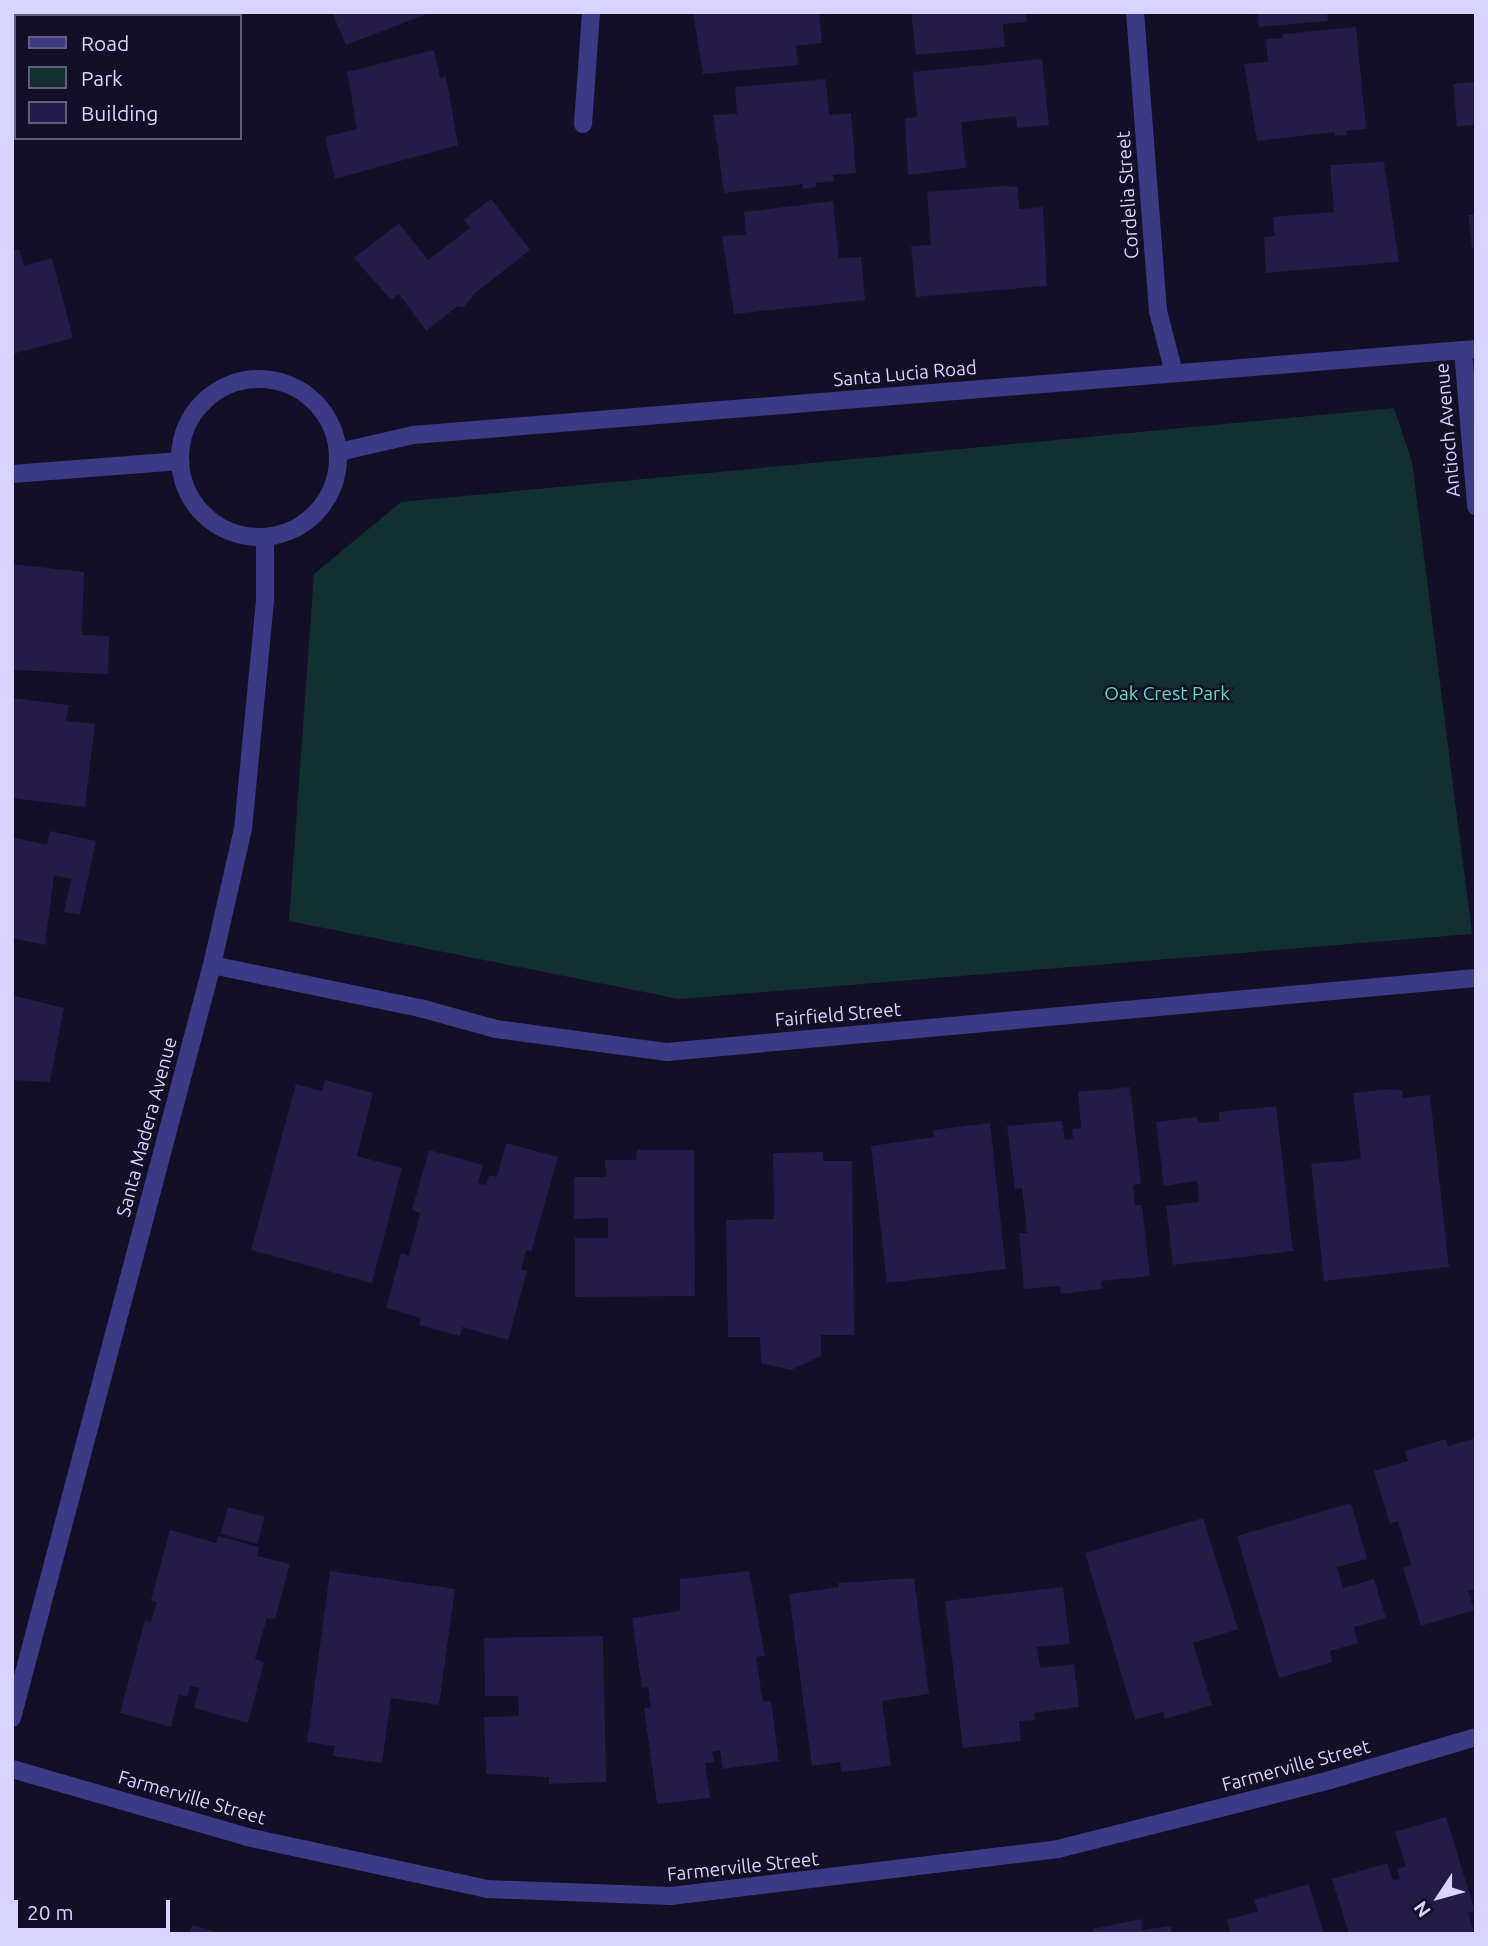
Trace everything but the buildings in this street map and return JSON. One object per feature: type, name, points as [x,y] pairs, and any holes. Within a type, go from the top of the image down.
[{"type":"street","points":[[583,124],[591,12]]},
{"type":"street","name":"Cordelia Street","points":[[1135,12],[1158,311],[1174,373]]},
{"type":"street","name":"Santa Lucia Road","points":[[339,452],[413,435],[1469,349]]},
{"type":"street","name":"Antioch Avenue","points":[[1469,349],[1476,506]]},
{"type":"street","points":[[268,379],[294,386],[316,402],[331,425],[339,452],[337,477],[327,499],[310,518],[290,531],[265,537],[240,535],[217,525],[197,508],[180,461],[183,433],[196,409],[215,390],[241,380],[268,379]]},
{"type":"street","points":[[12,474],[180,461]]},
{"type":"street","name":"Santa Madera Avenue","points":[[12,1718],[212,965],[243,829],[265,601],[265,537]]},
{"type":"street","name":"Fairfield Street","points":[[212,965],[420,1008],[496,1029],[667,1052],[1476,978]]},
{"type":"street","name":"Farmerville Street","points":[[12,1769],[247,1837],[487,1889],[671,1896],[1058,1849],[1330,1780],[1476,1737]]},
{"type":"green space","name":"Oak Crest Park","points":[[1394,408],[1412,462],[1472,934],[679,999],[289,921],[314,574],[401,502]]}]
